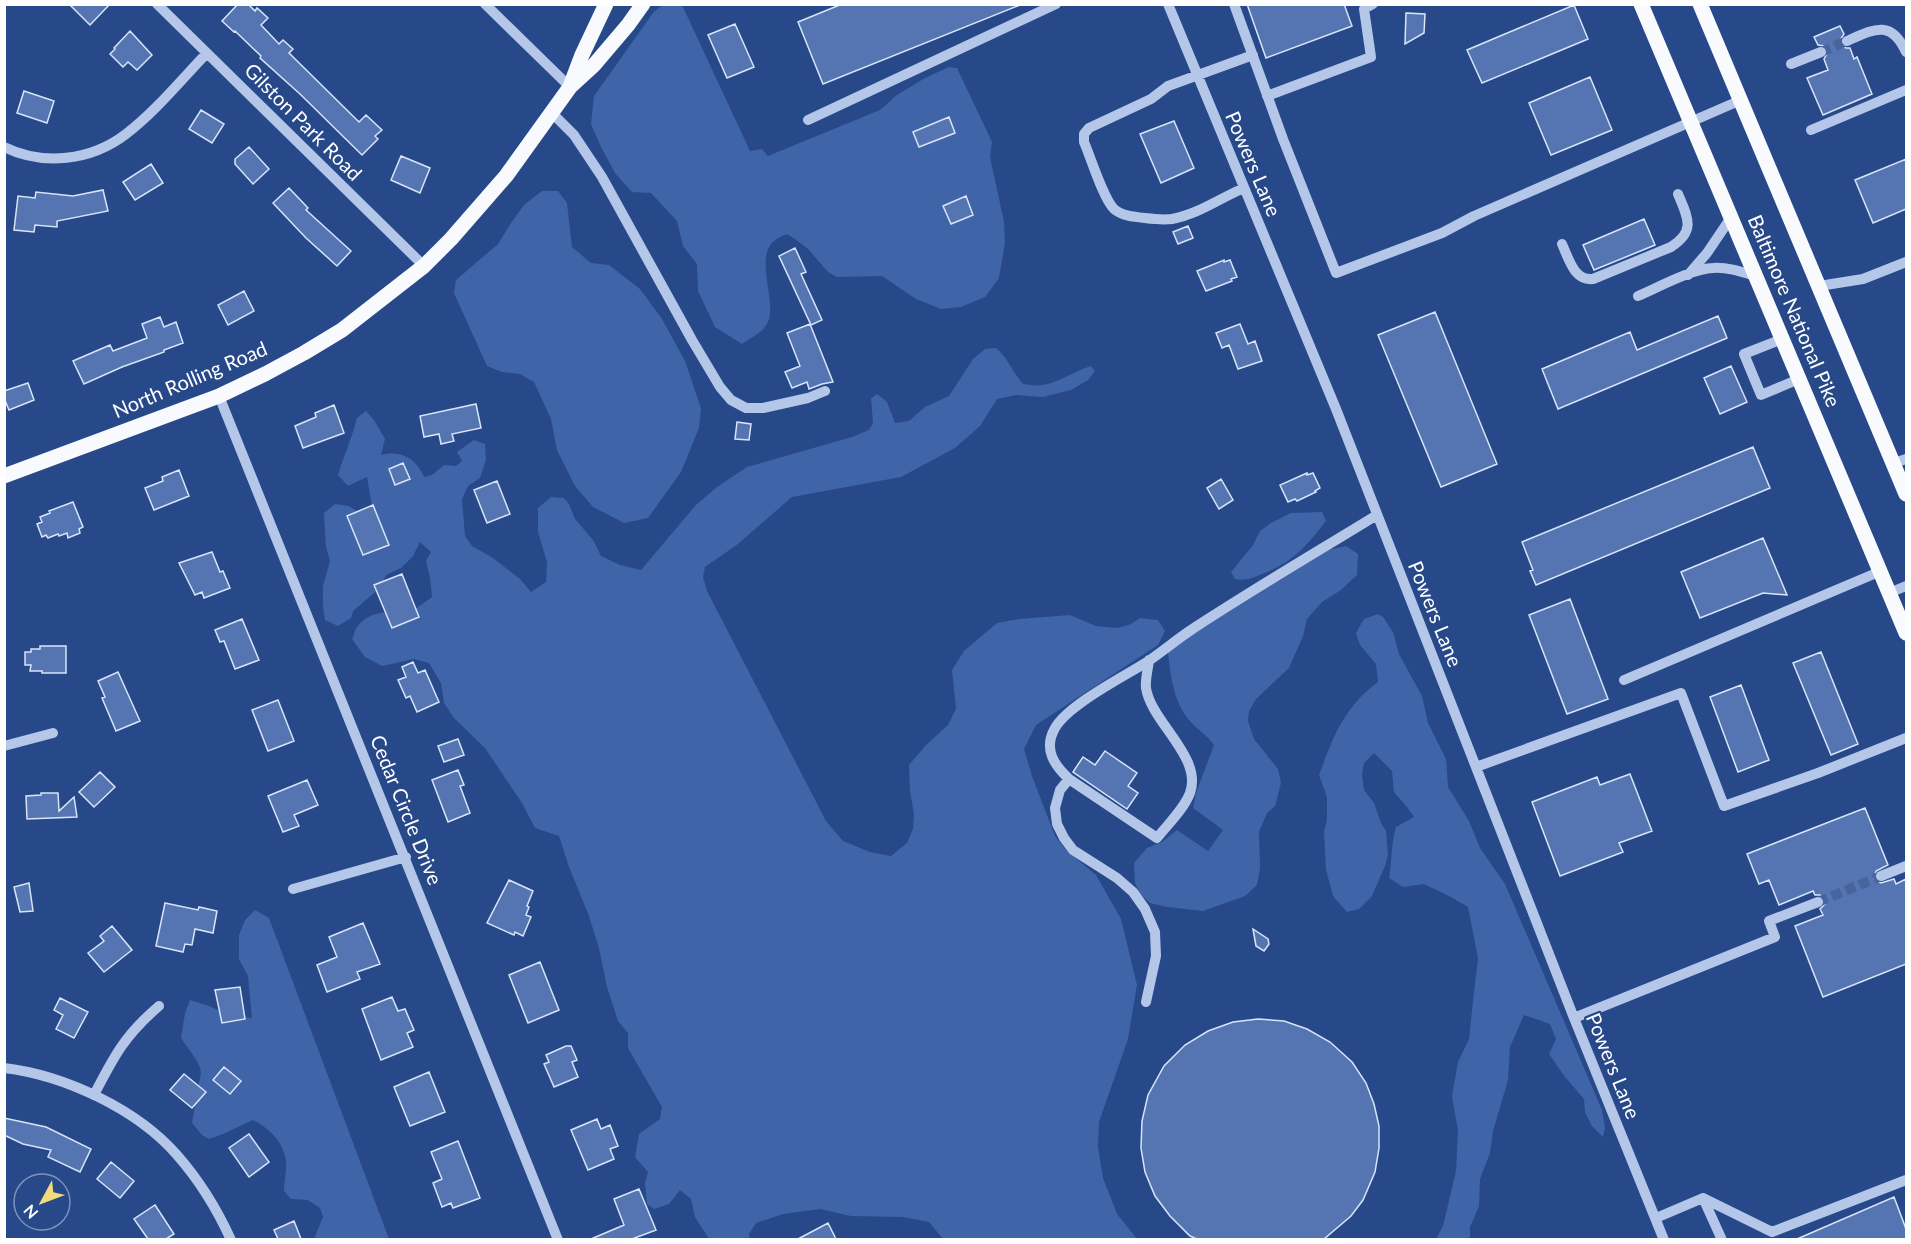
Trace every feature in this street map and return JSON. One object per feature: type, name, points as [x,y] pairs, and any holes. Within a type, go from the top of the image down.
[{"type":"main road","name":"North Rolling Road","points":[[570,87],[606,4]]},
{"type":"main road","name":"North Rolling Road","points":[[4,476],[219,396],[275,369],[342,330],[424,266],[451,239],[506,176],[570,87],[594,65],[643,4]]},
{"type":"main road","name":"Baltimore National Pike","points":[[1641,4],[1906,633]]},
{"type":"main road","name":"Baltimore National Pike","points":[[1700,4],[1819,286],[1900,461],[1906,494]]},
{"type":"street","name":"Gilston Park Road","points":[[157,4],[424,266]]},
{"type":"street","points":[[485,4],[570,87]]},
{"type":"street","points":[[808,120],[1056,4]]},
{"type":"street","name":"Powers Lane","points":[[1168,4],[1336,409],[1574,1018],[1664,1239]]},
{"type":"street","points":[[1233,4],[1335,273],[1442,233],[1474,216],[1741,100]]},
{"type":"street","points":[[1267,96],[1371,57],[1364,9],[1373,4]]},
{"type":"street","points":[[1847,41],[1872,30],[1883,29],[1893,33],[1901,40],[1906,52]]},
{"type":"street","points":[[1791,64],[1821,52]]},
{"type":"street","points":[[4,147],[20,155],[43,159],[65,159],[107,147],[141,121],[207,53]]},
{"type":"street","points":[[1244,188],[1199,211],[1171,219],[1123,215],[1108,200],[1084,142],[1084,134],[1089,128],[1150,99],[1168,86],[1253,55]]},
{"type":"street","points":[[1811,130],[1906,90]]},
{"type":"street","points":[[551,112],[574,135],[602,177],[687,332],[720,387],[731,400],[746,408],[763,408],[808,398],[825,391]]},
{"type":"street","points":[[1562,244],[1575,271],[1580,277],[1586,279],[1593,279],[1671,247],[1685,235],[1688,226],[1688,218],[1678,194]]},
{"type":"street","points":[[1688,275],[1707,254],[1732,216]]},
{"type":"street","points":[[1819,286],[1863,279],[1906,262]]},
{"type":"street","points":[[1638,296],[1711,267],[1730,269],[1755,276]]},
{"type":"street","points":[[1782,339],[1744,354],[1761,395],[1799,379]]},
{"type":"street","name":"Cedar Circle Drive","points":[[219,396],[558,1239]]},
{"type":"street","points":[[1149,660],[1146,688],[1152,703],[1186,760],[1191,773],[1192,785],[1186,801],[1157,838],[1056,768],[1051,753],[1051,741],[1059,721],[1081,703],[1190,631],[1377,515]]},
{"type":"street","points":[[1624,680],[1881,571]]},
{"type":"street","points":[[1889,593],[1906,586]]},
{"type":"street","points":[[1476,767],[1681,693],[1724,806],[1818,773],[1906,738]]},
{"type":"street","points":[[4,746],[53,733]]},
{"type":"street","points":[[1069,779],[1060,790],[1055,808],[1057,824],[1064,838],[1073,850],[1117,878],[1133,892],[1145,909],[1155,932],[1156,956],[1146,1002]]},
{"type":"street","points":[[293,889],[406,857]]},
{"type":"street","points":[[1881,876],[1906,866]]},
{"type":"street","points":[[1574,1018],[1775,937],[1769,921],[1818,902]]},
{"type":"street","points":[[94,1095],[125,1040],[159,1006]]},
{"type":"street","points":[[4,1068],[26,1070],[94,1095],[153,1132],[176,1154],[199,1184],[231,1239]]},
{"type":"street","points":[[1656,1218],[1703,1198],[1772,1232],[1906,1180]]},
{"type":"street","points":[[1703,1198],[1722,1239]]},
{"type":"shaded area","points":[[662,5],[682,5],[750,151],[762,149],[768,156],[880,110],[897,95],[925,78],[949,67],[957,68],[992,142],[990,157],[1004,222],[1005,243],[999,278],[985,297],[961,307],[941,309],[916,299],[882,276],[837,277],[828,272],[808,249],[787,234],[774,241],[766,257],[770,310],[765,327],[742,344],[715,327],[698,291],[697,264],[683,246],[677,221],[651,193],[632,192],[615,173],[591,124],[594,96],[653,13]]},
{"type":"shaded area","points":[[542,191],[558,191],[567,203],[572,247],[591,263],[609,265],[640,289],[662,319],[685,361],[701,408],[699,428],[681,472],[648,518],[624,523],[593,507],[575,486],[557,450],[551,419],[534,382],[520,374],[502,372],[487,366],[454,293],[456,280],[498,244],[524,205]]},
{"type":"shaded area","points":[[996,348],[1023,384],[1049,384],[1091,366],[1095,371],[1088,380],[1071,390],[1043,397],[1016,395],[997,399],[980,426],[955,448],[901,477],[792,497],[738,544],[705,567],[703,577],[707,591],[826,821],[843,841],[870,852],[891,856],[907,843],[913,829],[914,815],[909,765],[948,725],[956,709],[952,670],[964,651],[997,623],[1019,619],[1070,615],[1096,626],[1118,628],[1140,618],[1158,620],[1165,631],[1158,645],[1036,725],[1024,749],[1055,836],[1066,850],[1096,875],[1121,919],[1137,985],[1128,1039],[1099,1122],[1098,1147],[1103,1178],[1117,1214],[1137,1239],[943,1239],[929,1222],[903,1217],[851,1216],[820,1209],[783,1214],[756,1223],[749,1234],[750,1239],[709,1239],[695,1217],[691,1199],[680,1190],[669,1204],[654,1209],[647,1204],[645,1183],[648,1172],[635,1157],[639,1134],[660,1119],[662,1107],[628,1048],[628,1033],[618,1021],[589,916],[559,836],[535,828],[522,803],[485,748],[454,718],[444,703],[441,683],[429,663],[414,659],[382,666],[365,657],[352,639],[357,627],[368,617],[388,612],[408,614],[432,597],[426,561],[431,552],[420,542],[413,556],[401,568],[386,575],[380,588],[353,611],[351,618],[338,626],[325,620],[323,606],[323,586],[330,561],[326,547],[324,513],[335,504],[349,506],[375,523],[367,477],[348,486],[338,475],[357,418],[366,411],[385,439],[381,455],[395,454],[407,457],[417,465],[424,477],[432,475],[444,465],[456,466],[462,461],[457,452],[474,440],[485,444],[486,460],[480,478],[468,486],[462,499],[465,536],[472,546],[493,558],[520,579],[531,592],[546,582],[547,562],[538,532],[538,508],[551,497],[564,498],[575,519],[593,540],[601,556],[620,565],[641,570],[696,505],[717,487],[747,467],[869,430],[873,423],[871,398],[877,394],[887,402],[895,423],[909,421],[925,407],[949,396],[973,359],[985,349]]},
{"type":"shaded area","points":[[1322,512],[1326,521],[1291,559],[1255,577],[1235,579],[1231,572],[1253,545],[1260,531],[1291,513]]},
{"type":"shaded area","points":[[1346,546],[1358,554],[1357,575],[1341,590],[1322,602],[1307,619],[1303,636],[1289,668],[1256,699],[1249,711],[1248,721],[1254,739],[1278,769],[1281,783],[1275,806],[1267,813],[1259,832],[1260,868],[1257,885],[1245,896],[1203,911],[1150,903],[1141,895],[1135,883],[1134,863],[1147,848],[1162,842],[1177,830],[1208,851],[1223,830],[1193,808],[1196,793],[1214,745],[1190,721],[1180,706],[1172,679],[1168,652],[1180,642],[1328,550]]},
{"type":"shaded area","points":[[1378,614],[1383,617],[1393,632],[1399,654],[1422,696],[1428,723],[1446,759],[1448,787],[1469,821],[1480,848],[1505,884],[1602,1110],[1605,1128],[1603,1137],[1592,1126],[1585,1112],[1584,1099],[1549,1054],[1556,1039],[1550,1024],[1524,1015],[1510,1047],[1508,1080],[1493,1131],[1490,1153],[1480,1179],[1479,1206],[1470,1227],[1470,1239],[1436,1239],[1443,1226],[1456,1171],[1458,1131],[1452,1096],[1458,1062],[1469,1039],[1478,958],[1468,907],[1424,884],[1403,887],[1389,878],[1396,827],[1414,817],[1394,792],[1392,771],[1374,753],[1364,763],[1362,774],[1364,790],[1374,803],[1386,831],[1388,855],[1385,866],[1372,896],[1359,909],[1347,912],[1333,896],[1326,870],[1324,831],[1327,820],[1327,797],[1319,775],[1329,748],[1348,712],[1378,682],[1376,664],[1360,645],[1356,633],[1364,619]]},
{"type":"shaded area","points":[[255,910],[269,918],[389,1239],[314,1239],[323,1217],[320,1208],[308,1200],[291,1199],[284,1191],[286,1160],[273,1134],[253,1120],[209,1139],[202,1135],[192,1123],[201,1072],[196,1059],[181,1038],[185,1013],[190,1000],[232,1016],[252,1018],[248,976],[239,959],[239,935],[245,920]]},
{"type":"building","points":[[69,4],[110,4],[90,25]]},
{"type":"building","points":[[238,4],[248,4],[255,11],[257,8],[268,18],[261,25],[279,44],[283,40],[293,49],[289,53],[359,122],[366,115],[382,130],[375,136],[378,139],[362,155],[222,21]]},
{"type":"building","points":[[842,4],[1020,5],[823,84],[798,22]]},
{"type":"building","points":[[1247,4],[1344,4],[1352,26],[1266,58]]},
{"type":"building","points":[[1574,5],[1588,39],[1482,83],[1467,50]]},
{"type":"building","points":[[1406,13],[1425,14],[1424,33],[1405,44]]},
{"type":"building","points":[[735,24],[754,67],[727,78],[708,35]]},
{"type":"building","points":[[1840,26],[1844,34],[1840,45],[1850,48],[1854,59],[1857,57],[1872,94],[1823,115],[1807,78],[1828,70],[1824,59],[1828,52],[1825,46],[1818,45],[1814,37]]},
{"type":"building","points":[[130,31],[152,55],[137,70],[128,62],[123,67],[110,54]]},
{"type":"building","points":[[1590,77],[1612,130],[1551,155],[1529,103]]},
{"type":"building","points":[[24,91],[54,101],[47,123],[17,113]]},
{"type":"building","points":[[201,110],[224,124],[212,143],[189,129]]},
{"type":"building","points":[[949,117],[955,133],[919,147],[913,132]]},
{"type":"building","points":[[1174,121],[1194,168],[1161,183],[1140,134]]},
{"type":"building","points":[[249,147],[269,169],[253,184],[235,164],[235,159]]},
{"type":"building","points":[[401,156],[430,168],[420,193],[391,180]]},
{"type":"building","points":[[1906,159],[1906,209],[1873,223],[1855,180]]},
{"type":"building","points":[[151,164],[163,183],[135,200],[123,182]]},
{"type":"building","points":[[289,188],[308,208],[306,210],[351,251],[337,266],[273,203]]},
{"type":"building","points":[[103,190],[108,211],[57,221],[57,227],[35,225],[34,232],[14,230],[18,196],[35,198],[36,192],[73,196]]},
{"type":"building","points":[[966,196],[973,215],[951,224],[943,206]]},
{"type":"building","points":[[1644,219],[1655,245],[1594,270],[1583,245]]},
{"type":"building","points":[[1188,226],[1193,238],[1178,244],[1173,232]]},
{"type":"building","points":[[795,248],[806,272],[801,274],[822,320],[811,325],[779,256]]},
{"type":"building","points":[[1224,260],[1224,262],[1230,260],[1237,277],[1206,291],[1197,271]]},
{"type":"building","points":[[244,291],[254,311],[228,325],[218,305]]},
{"type":"building","points":[[1435,312],[1497,464],[1441,487],[1378,335]]},
{"type":"building","points":[[1718,316],[1727,338],[1558,409],[1542,369],[1630,332],[1637,350]]},
{"type":"building","points":[[160,317],[164,327],[176,322],[183,343],[84,384],[73,361],[110,345],[113,351],[147,338],[142,324]]},
{"type":"building","points":[[810,324],[833,382],[809,389],[807,382],[792,388],[785,372],[800,366],[787,333]]},
{"type":"building","points":[[1240,324],[1248,344],[1255,341],[1262,361],[1238,369],[1229,345],[1222,348],[1216,333]]},
{"type":"building","points":[[1731,366],[1747,402],[1720,414],[1704,378]]},
{"type":"building","points":[[28,383],[34,400],[9,410],[4,391]]},
{"type":"building","points":[[476,404],[481,428],[452,434],[454,441],[441,444],[439,434],[424,437],[420,416]]},
{"type":"building","points":[[334,405],[344,433],[303,448],[295,426],[316,417],[315,413]]},
{"type":"building","points":[[737,422],[751,424],[749,440],[735,439]]},
{"type":"building","points":[[1753,447],[1770,488],[1536,585],[1522,542]]},
{"type":"building","points":[[403,463],[410,479],[395,485],[389,469]]},
{"type":"building","points":[[179,470],[189,496],[154,510],[145,488],[163,481],[162,477]]},
{"type":"building","points":[[1307,473],[1307,475],[1313,473],[1320,488],[1297,501],[1295,499],[1288,502],[1280,485]]},
{"type":"building","points":[[1221,479],[1233,500],[1219,509],[1207,488]]},
{"type":"building","points":[[497,481],[510,514],[487,523],[474,490]]},
{"type":"building","points":[[73,502],[83,527],[79,529],[80,533],[68,538],[67,533],[48,538],[46,535],[42,537],[37,524],[42,522],[40,517]]},
{"type":"building","points":[[373,505],[389,545],[363,555],[347,516]]},
{"type":"building","points":[[1763,538],[1787,595],[1763,593],[1700,618],[1681,572]]},
{"type":"building","points":[[212,552],[230,588],[204,598],[202,592],[195,595],[179,563]]},
{"type":"building","points":[[402,574],[419,617],[392,628],[374,585]]},
{"type":"building","points":[[1570,599],[1608,699],[1567,714],[1529,615]]},
{"type":"building","points":[[242,619],[259,660],[235,669],[224,641],[220,642],[215,630]]},
{"type":"building","points":[[40,646],[66,646],[66,673],[30,671],[31,665],[25,665],[25,652],[40,649]]},
{"type":"building","points":[[1821,652],[1858,744],[1831,755],[1793,663]]},
{"type":"building","points":[[413,662],[418,673],[425,670],[439,702],[417,712],[410,696],[406,698],[398,680],[406,677],[402,667]]},
{"type":"building","points":[[118,672],[140,721],[116,731],[102,698],[105,697],[98,681]]},
{"type":"building","points":[[1741,685],[1769,760],[1738,772],[1710,697]]},
{"type":"building","points":[[278,700],[294,741],[268,751],[252,710]]},
{"type":"building","points":[[458,739],[464,755],[444,762],[438,746]]},
{"type":"building","points":[[1105,751],[1137,773],[1128,786],[1138,793],[1127,809],[1073,772],[1083,757],[1095,765]]},
{"type":"building","points":[[458,770],[464,785],[460,786],[470,813],[448,822],[432,780]]},
{"type":"building","points":[[100,772],[115,787],[94,807],[79,792]]},
{"type":"building","points":[[1630,774],[1652,831],[1619,843],[1623,852],[1560,876],[1532,802],[1597,777],[1600,785]]},
{"type":"building","points":[[307,780],[318,805],[294,815],[299,826],[283,832],[268,796]]},
{"type":"building","points":[[41,793],[58,793],[59,811],[74,797],[77,817],[27,819],[26,796],[41,795]]},
{"type":"building","points":[[1865,808],[1888,865],[1876,871],[1874,879],[1881,883],[1894,879],[1896,884],[1906,879],[1906,964],[1823,997],[1795,926],[1823,915],[1820,909],[1825,904],[1825,899],[1820,895],[1815,895],[1813,891],[1779,905],[1769,880],[1759,884],[1747,854]]},
{"type":"building","points":[[509,880],[533,891],[526,915],[531,917],[523,936],[515,932],[514,935],[487,923]]},
{"type":"building","points":[[29,883],[33,911],[20,912],[14,887]]},
{"type":"building","points":[[165,903],[198,910],[199,907],[217,911],[213,933],[195,929],[192,945],[185,944],[183,952],[156,946]]},
{"type":"building","points":[[363,923],[380,964],[357,972],[360,979],[327,992],[317,965],[337,957],[329,937]]},
{"type":"building","points":[[112,926],[132,950],[104,972],[88,953],[104,941],[100,936]]},
{"type":"building","points":[[1253,929],[1268,939],[1269,944],[1264,951],[1256,946]]},
{"type":"building","points":[[540,962],[559,1010],[528,1023],[509,975]]},
{"type":"building","points":[[240,987],[245,1019],[222,1023],[215,990]]},
{"type":"building","points":[[392,997],[398,1011],[405,1009],[414,1030],[407,1033],[413,1047],[381,1060],[362,1009]]},
{"type":"building","points":[[60,998],[88,1012],[74,1038],[56,1029],[63,1015],[54,1010]]},
{"type":"building","points":[[1258,1019],[1284,1021],[1307,1029],[1330,1042],[1352,1062],[1366,1083],[1374,1104],[1379,1126],[1379,1148],[1375,1172],[1363,1200],[1351,1216],[1324,1239],[1197,1239],[1190,1236],[1170,1216],[1155,1196],[1145,1172],[1141,1148],[1142,1121],[1148,1095],[1164,1066],[1185,1045],[1208,1031],[1233,1022]]},
{"type":"building","points":[[571,1046],[577,1060],[572,1062],[578,1077],[554,1087],[544,1064],[549,1062],[546,1055]]},
{"type":"building","points":[[224,1067],[241,1081],[230,1094],[213,1080]]},
{"type":"building","points":[[429,1072],[445,1112],[410,1126],[394,1087]]},
{"type":"building","points":[[184,1074],[206,1092],[192,1108],[170,1090]]},
{"type":"building","points":[[4,1118],[46,1127],[91,1149],[80,1172],[48,1157],[51,1150],[23,1144],[4,1135]]},
{"type":"building","points":[[597,1119],[601,1129],[610,1125],[618,1146],[610,1149],[614,1159],[588,1170],[571,1130]]},
{"type":"building","points":[[249,1134],[269,1162],[249,1177],[229,1148]]},
{"type":"building","points":[[458,1141],[480,1198],[453,1208],[451,1203],[442,1207],[433,1183],[442,1179],[431,1152]]},
{"type":"building","points":[[111,1162],[134,1181],[120,1198],[97,1179]]},
{"type":"building","points":[[639,1189],[656,1230],[632,1239],[591,1239],[624,1225],[614,1199]]},
{"type":"building","points":[[1894,1197],[1906,1229],[1906,1239],[1797,1239]]},
{"type":"building","points":[[155,1205],[174,1234],[166,1239],[148,1239],[134,1219]]},
{"type":"building","points":[[294,1221],[301,1239],[278,1239],[274,1230]]},
{"type":"building","points":[[828,1223],[836,1239],[798,1239]]},
{"type":"tunnel","points":[[1821,52],[1847,41]]},
{"type":"tunnel","points":[[1818,902],[1881,876]]}]
